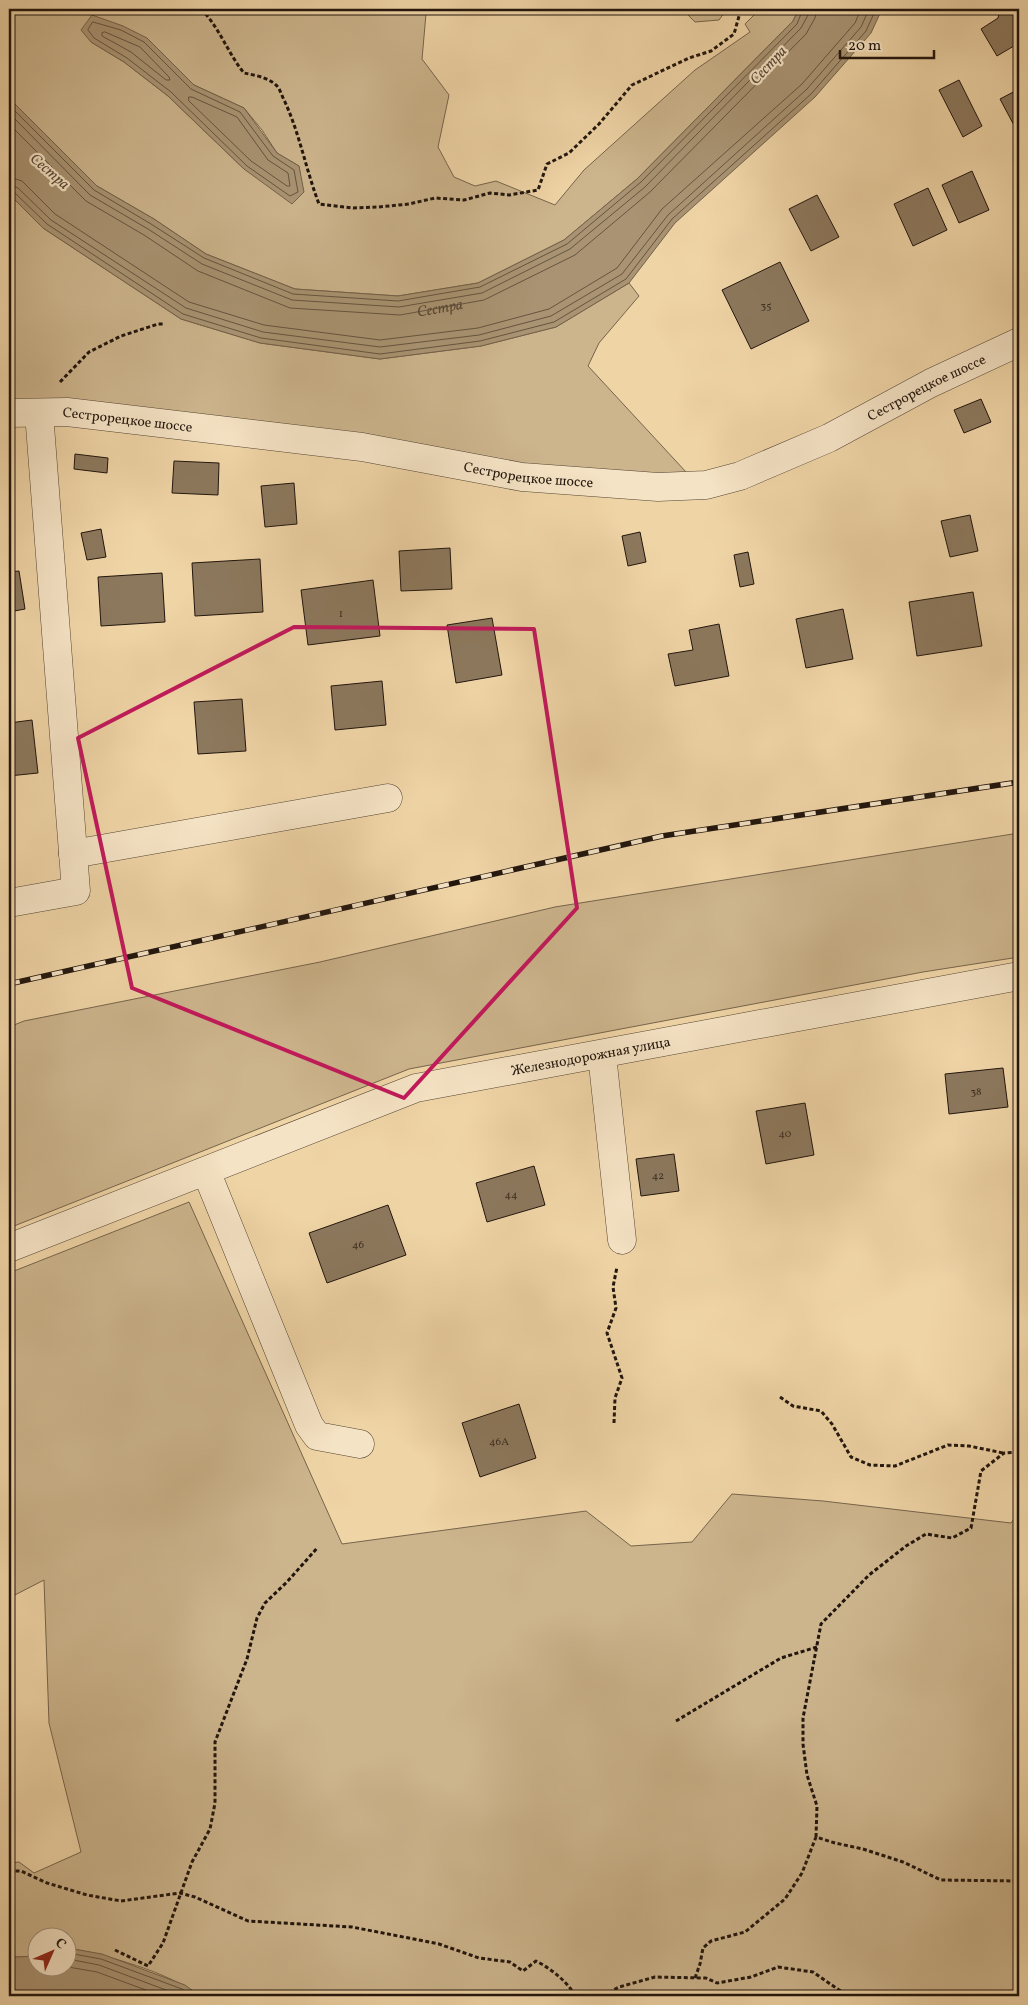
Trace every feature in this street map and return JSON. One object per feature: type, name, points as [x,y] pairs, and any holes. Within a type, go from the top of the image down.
[{"type":"street","name":"Сестрорецкое шоссе","points":[[9,413],[67,412],[362,448],[522,477],[658,487],[706,485],[740,476],[829,438],[931,383],[1019,342]]},
{"type":"street","points":[[9,903],[76,891],[39,413]]},
{"type":"street","points":[[73,854],[388,798]]},
{"type":"street","name":"Железнодорожная улица","points":[[9,1248],[416,1088],[602,1055],[1019,976]]},
{"type":"street","points":[[602,1055],[622,1240]]},
{"type":"street","points":[[206,1171],[309,1425],[317,1436],[360,1444]]},
{"type":"path","points":[[201,9],[213,21],[236,63],[244,73],[259,76],[277,85],[302,146],[309,178],[319,204],[353,208],[409,204],[435,198],[464,200],[490,193],[509,194],[538,190],[547,164],[568,153],[593,130],[632,85],[689,58],[711,51],[734,34],[741,9]]},
{"type":"path","points":[[39,413],[50,392],[89,352],[121,336],[158,324],[164,324]]},
{"type":"path","points":[[614,1423],[615,1398],[622,1378],[607,1333],[616,1308],[613,1287],[622,1240]]},
{"type":"path","points":[[780,1397],[793,1406],[821,1411],[832,1424],[851,1457],[870,1465],[895,1466],[948,1445],[969,1446],[1004,1453],[1019,1452]]},
{"type":"path","points":[[695,1978],[703,1948],[711,1941],[746,1932],[785,1899],[802,1873],[816,1837],[817,1806],[802,1744],[803,1718],[821,1624],[869,1575],[906,1546],[926,1534],[952,1538],[971,1528],[981,1471],[1004,1453]]},
{"type":"path","points":[[115,1950],[148,1966],[163,1943],[192,1862],[210,1829],[215,1803],[215,1742],[247,1659],[257,1618],[265,1603],[287,1582],[318,1547]]},
{"type":"path","points":[[676,1721],[781,1658],[817,1647]]},
{"type":"path","points":[[816,1837],[903,1862],[941,1880],[1019,1881]]},
{"type":"path","points":[[9,1871],[20,1871],[46,1883],[87,1895],[121,1901],[180,1893],[195,1897],[248,1921],[352,1927],[439,1944],[478,1958],[510,1962],[523,1971],[536,1962],[551,1969],[568,1983],[576,1996]]},
{"type":"path","points":[[603,1996],[619,1987],[655,1977],[706,1978],[717,1983],[751,1977],[778,1967],[813,1972],[839,1990],[858,1996]]},
{"type":"highlighted area","points":[[294,627],[534,629],[577,908],[404,1098],[132,988],[78,738]]},
{"type":"shaded area","points":[[9,9],[432,9],[426,14],[422,59],[449,95],[438,147],[454,177],[475,186],[496,181],[555,205],[584,170],[695,70],[750,32],[745,24],[760,9],[799,9],[793,21],[637,179],[564,240],[478,283],[398,296],[295,289],[206,254],[154,219],[97,186],[9,98]],"holes":[[[147,38],[194,85],[244,108],[262,130],[277,153],[299,166],[301,180],[244,169],[168,96],[124,62],[91,42]]]},
{"type":"shaded area","points":[[682,9],[727,9],[719,20],[695,22]]},
{"type":"shaded area","points":[[9,194],[43,228],[181,319],[260,343],[380,359],[481,346],[556,327],[629,283],[639,296],[599,343],[588,366],[699,486],[9,413]]},
{"type":"shaded area","points":[[1019,833],[1019,957],[923,972],[409,1069],[9,1228],[9,1027],[24,1021],[320,962],[555,907]]},
{"type":"shaded area","points":[[189,1202],[342,1544],[586,1511],[631,1546],[692,1542],[732,1494],[823,1501],[1011,1523],[1019,1513],[1019,1996],[200,1996],[187,1987],[154,1972],[101,1955],[78,1950],[78,1928],[28,1928],[28,1956],[9,1955],[9,1863],[19,1862],[34,1873],[81,1852],[49,1723],[44,1580],[9,1598],[9,1273]]},
{"type":"water","name":"Сестра","points":[[799,9],[882,9],[871,33],[815,97],[675,223],[629,283],[556,327],[481,346],[380,359],[260,343],[181,319],[43,228],[9,194],[9,98],[97,186],[154,219],[206,254],[295,289],[398,296],[478,283],[564,240],[637,179],[793,21]]},
{"type":"water","points":[[92,15],[123,26],[147,38],[194,85],[244,108],[277,153],[299,166],[304,192],[292,204],[244,169],[168,96],[124,62],[91,42],[81,30]]},
{"type":"water","points":[[78,1950],[102,1954],[185,1985],[200,1996],[9,1996],[9,1955],[28,1956],[28,1978],[78,1978]]},
{"type":"building","points":[[1000,9],[1019,9],[1019,43],[997,56],[981,29],[998,18]]},
{"type":"building","points":[[959,80],[982,126],[963,137],[939,90]]},
{"type":"building","points":[[1019,89],[1019,130],[1017,131],[1000,99]]},
{"type":"building","points":[[972,171],[989,210],[959,223],[942,185]]},
{"type":"building","points":[[928,188],[947,230],[913,246],[894,204]]},
{"type":"building","points":[[817,195],[839,237],[811,251],[789,209]]},
{"type":"building","points":[[780,262],[809,321],[751,349],[722,290]]},
{"type":"building","points":[[981,399],[991,422],[964,433],[954,410]]},
{"type":"building","points":[[75,454],[108,458],[107,473],[74,469]]},
{"type":"building","points":[[174,461],[219,463],[218,495],[172,493]]},
{"type":"building","points":[[294,483],[297,524],[265,527],[261,486]]},
{"type":"building","points":[[970,515],[978,551],[950,557],[941,521]]},
{"type":"building","points":[[101,529],[106,557],[87,560],[81,533]]},
{"type":"building","points":[[640,532],[646,562],[628,566],[622,536]]},
{"type":"building","points":[[450,548],[452,589],[401,591],[399,551]]},
{"type":"building","points":[[748,552],[754,584],[740,587],[734,555]]},
{"type":"building","points":[[260,559],[263,612],[195,616],[192,563]]},
{"type":"building","points":[[19,571],[25,609],[9,612],[9,572]]},
{"type":"building","points":[[162,573],[165,622],[101,626],[98,577]]},
{"type":"building","points":[[373,580],[380,636],[308,645],[301,590]]},
{"type":"building","points":[[973,592],[982,646],[917,656],[909,602]]},
{"type":"building","points":[[843,609],[853,659],[806,668],[796,619]]},
{"type":"building","points":[[492,618],[502,675],[456,683],[447,625]]},
{"type":"building","points":[[719,624],[729,676],[675,686],[668,654],[693,650],[689,630]]},
{"type":"building","points":[[382,681],[386,725],[335,730],[331,686]]},
{"type":"building","points":[[242,699],[246,751],[198,754],[194,702]]},
{"type":"building","points":[[32,720],[38,773],[9,776],[9,723]]},
{"type":"building","points":[[1003,1068],[1008,1107],[949,1114],[945,1074]]},
{"type":"building","points":[[805,1103],[814,1155],[766,1164],[756,1111]]},
{"type":"building","points":[[674,1154],[679,1191],[641,1196],[636,1159]]},
{"type":"building","points":[[534,1166],[545,1205],[487,1222],[476,1183]]},
{"type":"building","points":[[388,1205],[406,1255],[327,1283],[309,1233]]},
{"type":"building","points":[[519,1404],[536,1458],[480,1477],[462,1423]]},
{"type":"railway","points":[[9,984],[662,836],[1019,782]]}]
